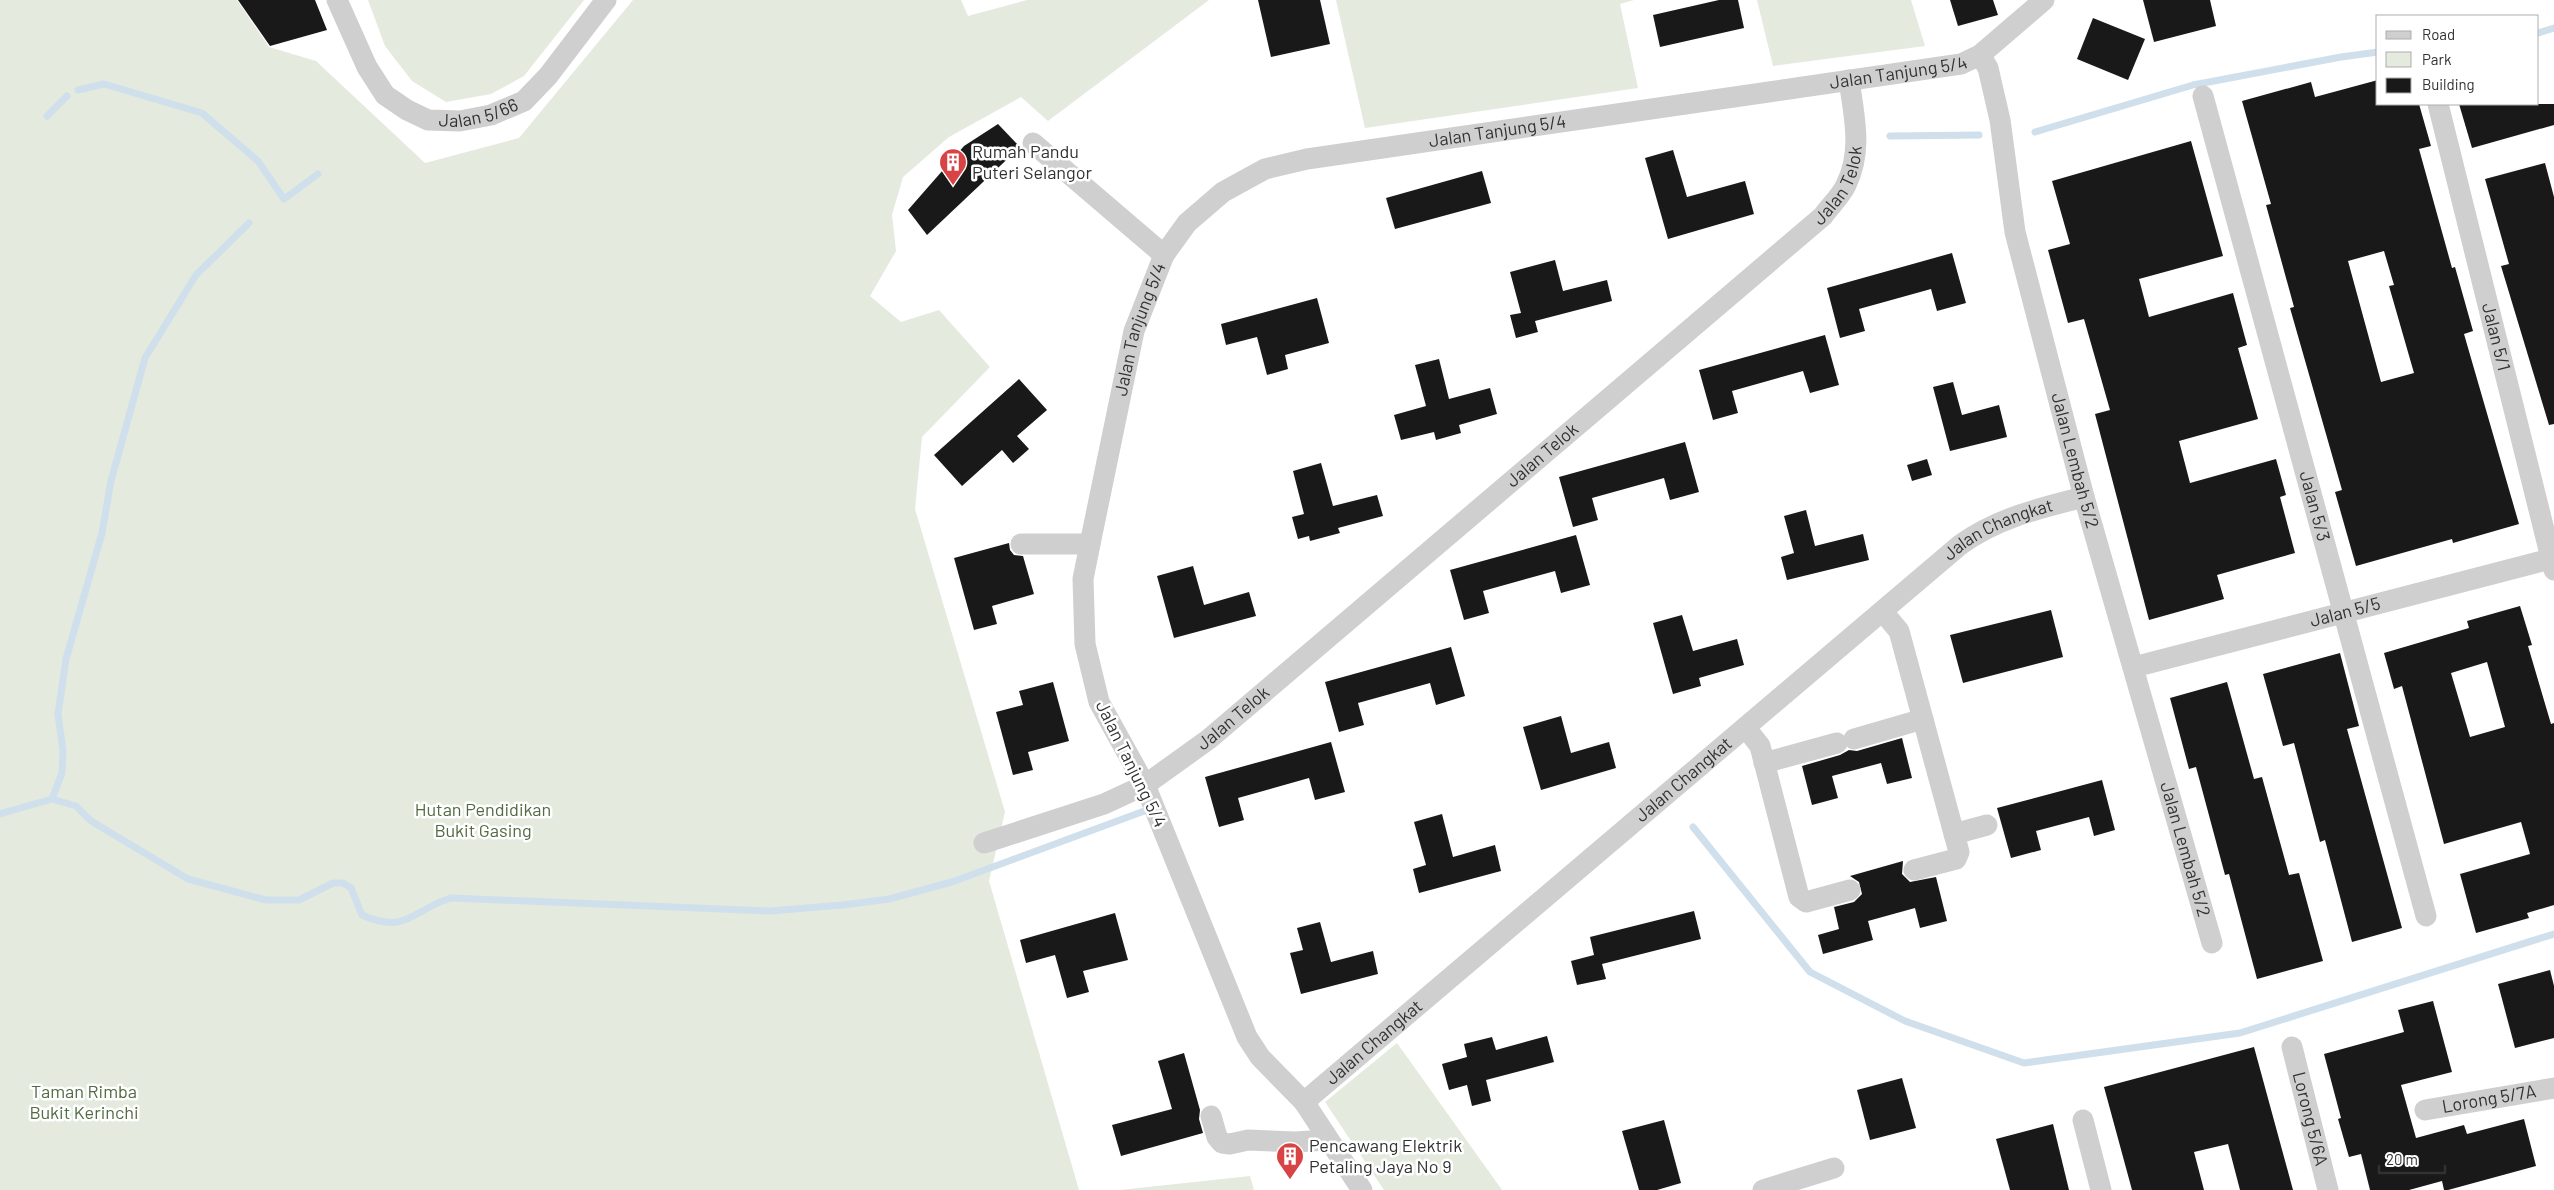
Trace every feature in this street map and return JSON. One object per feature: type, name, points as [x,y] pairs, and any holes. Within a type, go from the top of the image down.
[{"type":"street","name":"Jalan 5/66","points":[[337,0],[367,67],[385,95],[406,110],[428,120],[460,121],[490,115],[524,101],[548,76],[606,0]]},
{"type":"street","points":[[1980,55],[2044,0]]},
{"type":"street","name":"Jalan Tanjung 5/4","points":[[1362,1190],[1304,1102],[1260,1056],[1247,1037],[1145,785],[1099,702],[1085,644],[1083,579],[1090,544],[1134,331],[1164,255],[1187,223],[1223,192],[1265,169],[1307,159],[1961,64],[1980,55]]},
{"type":"street","name":"Jalan Lembah 5/2","points":[[1980,55],[1988,68],[2000,120],[2015,232],[2084,497],[2212,943]]},
{"type":"street","name":"Jalan Telok","points":[[984,843],[1104,804],[1145,785],[1209,738],[1823,216],[1845,187],[1854,168],[1858,146],[1849,80]]},
{"type":"street","name":"Jalan 5/3","points":[[2202,96],[2426,916]]},
{"type":"street","name":"Jalan 5/1","points":[[2438,105],[2553,562]]},
{"type":"street","points":[[1033,142],[1164,255]]},
{"type":"street","name":"Jalan Changkat","points":[[1304,1102],[1980,531],[2014,516],[2084,497]]},
{"type":"street","points":[[1021,544],[1090,544]]},
{"type":"street","name":"Jalan 5/5","points":[[2134,667],[2343,613],[2553,562]]},
{"type":"street","points":[[1883,612],[1900,631],[1959,852],[1956,859],[1914,870]]},
{"type":"street","points":[[1764,763],[1923,719]]},
{"type":"street","points":[[1746,728],[1760,746],[1801,900],[1806,902],[1850,890]]},
{"type":"street","points":[[1954,834],[1987,826]]},
{"type":"street","name":"Lorong 5/6A","points":[[2292,1047],[2328,1190]]},
{"type":"street","name":"Lorong 5/7A","points":[[2425,1110],[2554,1088]]},
{"type":"street","points":[[1212,1116],[1217,1137],[1222,1143],[1230,1144],[1248,1140],[1296,1142],[1328,1140]]},
{"type":"street","points":[[2083,1120],[2101,1190]]},
{"type":"street","points":[[1763,1190],[1834,1168]]},
{"type":"green space","name":"Hutan Pendidikan Bukit Gasing","points":[[0,0],[237,0],[269,47],[316,61],[425,163],[519,138],[633,0],[961,0],[968,16],[1027,0],[1209,0],[1048,121],[1021,97],[949,137],[903,177],[892,215],[896,251],[870,296],[901,322],[939,310],[990,367],[922,437],[915,509],[1005,812],[989,881],[1079,1190],[0,1190]]},
{"type":"green space","points":[[368,0],[584,0],[524,76],[491,94],[446,102],[412,81],[385,46]]},
{"type":"green space","points":[[1336,0],[1634,0],[1620,4],[1638,88],[1365,128]]},
{"type":"green space","points":[[1757,0],[1911,0],[1925,46],[1773,66]]},
{"type":"green space","points":[[1397,1043],[1502,1190],[1384,1190],[1325,1102]]},
{"type":"green space","points":[[1250,1176],[1254,1190],[1120,1190]]},
{"type":"building","points":[[238,0],[315,0],[327,30],[270,46]]},
{"type":"building","points":[[1258,0],[1320,0],[1330,44],[1271,57]]},
{"type":"building","points":[[1719,0],[1738,0],[1744,28],[1660,47],[1653,15]]},
{"type":"building","points":[[1950,0],[1993,0],[1998,15],[1958,26]]},
{"type":"building","points":[[2143,0],[2210,0],[2216,26],[2154,42]]},
{"type":"building","points":[[2093,18],[2145,39],[2128,80],[2077,59]]},
{"type":"building","points":[[2376,81],[2376,105],[2419,105],[2431,146],[2419,149],[2452,268],[2455,267],[2473,331],[2464,334],[2519,524],[2453,543],[2452,539],[2356,566],[2335,492],[2342,490],[2290,308],[2294,307],[2266,205],[2271,204],[2242,101],[2311,82],[2315,97]],"holes":[[[2384,251],[2394,285],[2389,286],[2414,373],[2381,382],[2348,261]]]},
{"type":"building","points":[[2554,104],[2554,125],[2472,148],[2459,105]]},
{"type":"building","name":"Rumah Pandu Puteri Selangor","points":[[998,124],[1020,147],[927,235],[908,210],[964,146]]},
{"type":"building","points":[[2191,141],[2223,256],[2139,279],[2149,317],[2233,293],[2247,345],[2238,348],[2258,419],[2179,441],[2190,483],[2276,459],[2286,495],[2280,497],[2295,553],[2217,575],[2224,599],[2149,620],[2095,414],[2110,410],[2084,319],[2068,323],[2048,250],[2070,244],[2052,181]]},
{"type":"building","points":[[1673,150],[1687,197],[1745,181],[1754,214],[1668,239],[1645,158]]},
{"type":"building","points":[[2545,163],[2554,197],[2554,424],[2549,425],[2501,266],[2509,264],[2485,179]]},
{"type":"building","points":[[1482,171],[1491,203],[1395,229],[1386,198]]},
{"type":"building","points":[[1952,253],[1966,303],[1937,311],[1931,289],[1859,309],[1865,331],[1840,338],[1827,288]]},
{"type":"building","points":[[1555,260],[1563,291],[1607,280],[1612,301],[1535,321],[1538,332],[1516,338],[1510,315],[1521,313],[1510,272]]},
{"type":"building","points":[[1317,298],[1329,343],[1285,355],[1288,369],[1267,375],[1257,337],[1226,345],[1221,324]]},
{"type":"building","points":[[1825,335],[1839,385],[1810,393],[1803,371],[1732,391],[1738,413],[1713,420],[1699,370]]},
{"type":"building","points":[[1439,359],[1449,399],[1490,388],[1497,414],[1459,425],[1461,433],[1436,440],[1434,432],[1401,440],[1394,415],[1426,406],[1415,365]]},
{"type":"building","points":[[1019,379],[1047,410],[1017,436],[1029,449],[1013,463],[1002,450],[962,486],[934,455]]},
{"type":"building","points":[[1953,382],[1962,415],[1999,405],[2007,437],[1950,451],[1933,387]]},
{"type":"building","points":[[1685,442],[1699,492],[1670,500],[1664,478],[1592,498],[1598,520],[1573,527],[1559,477]]},
{"type":"building","points":[[1927,459],[1932,475],[1912,481],[1907,465]]},
{"type":"building","points":[[1321,463],[1333,506],[1377,495],[1383,516],[1338,528],[1340,533],[1310,541],[1309,536],[1298,539],[1292,517],[1304,514],[1293,471]]},
{"type":"building","points":[[1806,510],[1815,546],[1863,534],[1869,560],[1787,580],[1781,557],[1794,553],[1784,516]]},
{"type":"building","points":[[1576,535],[1590,585],[1561,593],[1555,571],[1483,591],[1489,613],[1464,620],[1450,570]]},
{"type":"building","points":[[1009,543],[1010,550],[1014,555],[1023,556],[1034,594],[992,606],[997,624],[974,630],[954,558]]},
{"type":"building","points":[[1193,566],[1204,605],[1249,592],[1256,616],[1174,638],[1157,576]]},
{"type":"building","points":[[2520,606],[2532,645],[2528,646],[2551,724],[2554,723],[2554,905],[2527,913],[2529,918],[2476,933],[2460,874],[2530,854],[2521,822],[2444,844],[2402,686],[2394,689],[2384,653],[2469,628],[2467,621]],"holes":[[[2487,662],[2505,727],[2470,737],[2451,673]]]},
{"type":"building","points":[[2051,610],[2063,657],[1963,683],[1950,635]]},
{"type":"building","points":[[1682,615],[1693,651],[1737,639],[1744,665],[1699,678],[1701,686],[1673,694],[1653,623]]},
{"type":"building","points":[[1451,647],[1465,696],[1436,705],[1430,683],[1358,703],[1364,725],[1339,732],[1325,682]]},
{"type":"building","points":[[2340,653],[2359,726],[2347,729],[2402,928],[2352,942],[2325,840],[2320,842],[2294,743],[2283,746],[2263,674]]},
{"type":"building","points":[[1053,682],[1069,741],[1028,752],[1033,770],[1013,775],[996,712],[1023,705],[1019,691]]},
{"type":"building","points":[[2227,682],[2254,779],[2262,777],[2289,875],[2299,873],[2323,961],[2257,979],[2229,874],[2225,875],[2196,767],[2189,769],[2170,698]]},
{"type":"building","points":[[1561,716],[1571,753],[1609,742],[1616,768],[1541,790],[1523,727]]},
{"type":"building","points":[[1902,738],[1912,778],[1887,784],[1881,763],[1832,776],[1838,798],[1812,805],[1802,766],[1840,755],[1849,750],[1857,751]]},
{"type":"building","points":[[1331,742],[1345,792],[1315,800],[1309,778],[1238,798],[1244,820],[1219,827],[1205,777]]},
{"type":"building","points":[[2102,780],[2115,830],[2094,836],[2089,817],[2036,831],[2041,850],[2011,858],[1997,808]]},
{"type":"building","points":[[1442,814],[1453,857],[1495,845],[1501,871],[1419,893],[1413,869],[1426,865],[1414,822]]},
{"type":"building","points":[[1903,861],[1902,874],[1910,882],[1936,877],[1947,921],[1920,928],[1915,908],[1868,921],[1873,940],[1823,954],[1818,935],[1839,929],[1834,907],[1854,902],[1862,894],[1859,882],[1850,876]]},
{"type":"building","points":[[1694,911],[1701,939],[1602,964],[1606,979],[1577,985],[1571,961],[1594,955],[1590,937]]},
{"type":"building","points":[[1115,913],[1128,960],[1083,971],[1089,992],[1067,998],[1055,955],[1026,963],[1020,940]]},
{"type":"building","points":[[1320,922],[1331,962],[1373,951],[1378,974],[1301,994],[1290,953],[1303,950],[1297,928]]},
{"type":"building","points":[[2550,970],[2554,986],[2554,1038],[2515,1048],[2498,984]]},
{"type":"building","points":[[2433,1001],[2452,1072],[2401,1085],[2416,1138],[2464,1125],[2467,1134],[2524,1119],[2536,1166],[2448,1190],[2444,1190],[2442,1181],[2409,1190],[2370,1190],[2361,1154],[2349,1157],[2338,1119],[2341,1118],[2324,1054],[2404,1032],[2398,1010]]},
{"type":"building","points":[[1547,1036],[1554,1062],[1486,1080],[1491,1101],[1472,1106],[1467,1085],[1449,1090],[1442,1064],[1467,1057],[1464,1044],[1492,1037],[1496,1050]]},
{"type":"building","points":[[2254,1047],[2293,1190],[2240,1190],[2228,1144],[2194,1152],[2204,1190],[2132,1190],[2104,1087]]},
{"type":"building","points":[[1184,1053],[1200,1110],[1199,1119],[1203,1133],[1121,1156],[1112,1125],[1172,1109],[1158,1061]]},
{"type":"building","points":[[1902,1078],[1916,1128],[1870,1140],[1857,1090]]},
{"type":"building","points":[[1664,1120],[1681,1183],[1657,1190],[1639,1190],[1622,1131]]},
{"type":"building","points":[[2053,1124],[2069,1190],[2010,1190],[1996,1139]]},
{"type":"waterway","points":[[2539,33],[2554,28]]},
{"type":"waterway","points":[[2035,132],[2193,85],[2341,57],[2376,52]]},
{"type":"waterway","points":[[78,90],[104,84],[202,113],[258,161],[284,199],[318,174]]},
{"type":"waterway","points":[[47,116],[67,96]]},
{"type":"waterway","points":[[1890,136],[1979,135]]},
{"type":"waterway","points":[[52,799],[62,773],[63,751],[58,714],[66,659],[102,533],[111,481],[145,358],[196,275],[249,223]]},
{"type":"waterway","points":[[0,814],[52,799],[76,806],[91,821],[188,879],[266,900],[299,900],[333,883],[343,883],[351,888],[362,915],[377,921],[400,922],[451,898],[770,911],[889,899],[952,882],[1147,810]]},
{"type":"waterway","points":[[1693,827],[1810,972],[1905,1021],[2024,1063],[2240,1033],[2554,934]]},
{"type":"place","name":"Rumah Pandu Puteri Selangor","points":[[953,186]]},
{"type":"place","name":"Pencawang Elektrik Petaling Jaya No 9","points":[[1290,1180]]},
{"type":"park label","name":"Taman Rimba Bukit Kerinchi","points":[[84,1102]]}]
